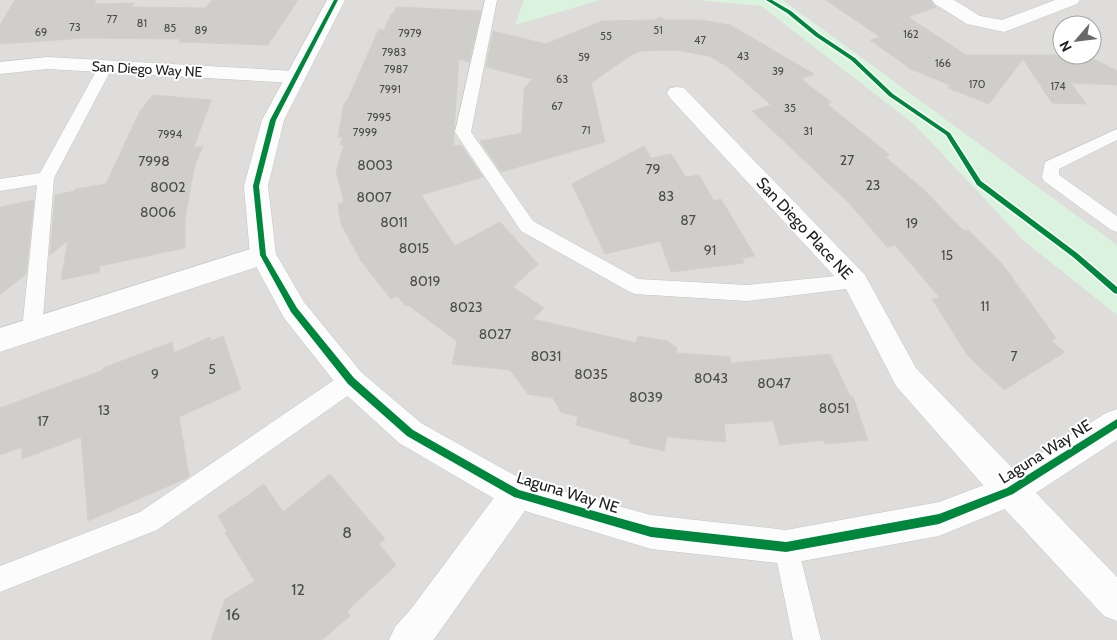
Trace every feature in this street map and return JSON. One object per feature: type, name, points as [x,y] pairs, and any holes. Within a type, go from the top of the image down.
[{"type":"street","name":"Laguna Way NE","points":[[336,0],[273,120],[256,186],[263,255],[294,310],[351,380],[410,433],[517,494],[651,532],[786,547],[939,520],[1010,491],[1117,423]]},
{"type":"street","points":[[941,0],[974,20],[1004,26],[1071,0]]},
{"type":"street","name":"San Diego Way NE","points":[[0,68],[47,63],[295,77]]},
{"type":"street","name":"San Diego Place NE","points":[[677,93],[856,282],[906,377],[1010,491],[1117,603]]},
{"type":"street","points":[[0,340],[263,255]]},
{"type":"street","points":[[408,640],[424,622],[517,494]]},
{"type":"lane","points":[[491,0],[463,132],[527,226],[635,286],[746,293],[856,282]]},
{"type":"lane","points":[[32,330],[46,178],[106,66]]},
{"type":"lane","points":[[1117,134],[1051,166],[1050,177],[1117,225]]},
{"type":"lane","points":[[0,186],[46,178]]},
{"type":"lane","points":[[0,578],[148,521],[351,380]]},
{"type":"lane","points":[[786,547],[807,640]]},
{"type":"shaded area","points":[[0,0],[1117,0],[1117,640],[0,640]]},
{"type":"green space","points":[[524,0],[600,0],[515,25]]},
{"type":"green space","points":[[698,0],[783,0],[1117,245],[1117,315],[1024,241],[914,124],[761,6]]},
{"type":"building","points":[[15,0],[96,0],[94,4],[134,3],[132,7],[206,8],[212,0],[298,0],[268,45],[179,42],[181,39],[86,38],[0,44],[0,25]]},
{"type":"building","points":[[826,0],[930,0],[936,7],[908,17],[966,55],[1052,55],[1052,65],[1102,65],[1102,63],[1117,71],[1117,85],[1071,83],[1086,104],[1052,103],[1023,59],[989,104],[948,88],[950,85],[911,69],[870,40],[880,37]]},
{"type":"building","points":[[396,7],[481,11],[469,62],[459,59],[453,146],[461,145],[483,177],[421,195],[455,246],[500,222],[538,264],[513,287],[544,308],[533,319],[636,343],[638,336],[667,341],[677,348],[676,353],[730,357],[731,363],[830,354],[850,396],[853,397],[868,440],[825,444],[824,440],[780,445],[773,421],[724,424],[726,442],[667,437],[664,451],[629,443],[630,440],[576,425],[578,417],[561,412],[553,398],[528,394],[510,370],[452,364],[457,341],[408,305],[406,306],[397,296],[391,299],[361,261],[341,224],[338,204],[344,202],[336,171],[344,145],[340,145],[342,137],[338,137],[344,103],[346,103],[379,29],[384,30]]},
{"type":"building","points":[[660,17],[665,20],[700,20],[730,25],[814,74],[801,79],[831,102],[827,104],[890,155],[885,157],[923,189],[964,231],[968,230],[1003,265],[1056,338],[1051,341],[1065,352],[1004,390],[968,356],[932,299],[940,298],[895,245],[887,247],[849,203],[752,111],[771,105],[728,67],[709,56],[676,50],[641,51],[631,55],[591,83],[605,142],[501,172],[480,141],[522,133],[524,89],[532,79],[486,67],[493,31],[546,44],[602,21],[654,20]]},
{"type":"building","points":[[153,95],[211,100],[194,147],[203,146],[194,168],[185,219],[185,248],[100,266],[99,272],[61,280],[68,240],[50,255],[55,195],[75,191],[75,189],[106,184],[140,111]]},
{"type":"building","points":[[644,146],[651,158],[671,154],[686,177],[699,175],[714,201],[721,199],[755,256],[742,258],[744,263],[671,272],[660,241],[605,254],[572,184]]},
{"type":"building","points":[[34,200],[26,274],[0,295],[0,207]]},
{"type":"building","points":[[223,336],[241,389],[179,417],[189,476],[187,478],[88,521],[81,437],[22,459],[22,447],[0,455],[0,408],[172,342],[174,353],[210,337],[211,341]]},
{"type":"building","points":[[330,474],[385,539],[379,544],[396,565],[347,611],[350,616],[322,640],[211,640],[225,599],[255,581],[225,533],[227,531],[218,516],[264,484],[283,512]]},
{"type":"cycle path","points":[[336,0],[273,120],[256,186],[263,255],[294,310],[351,381],[410,433],[517,494],[651,532],[786,547],[939,519],[1010,491],[1117,423]]},
{"type":"cycle path","points":[[768,0],[789,12],[817,35],[853,59],[891,95],[948,134],[979,183],[1075,255],[1117,291]]}]
